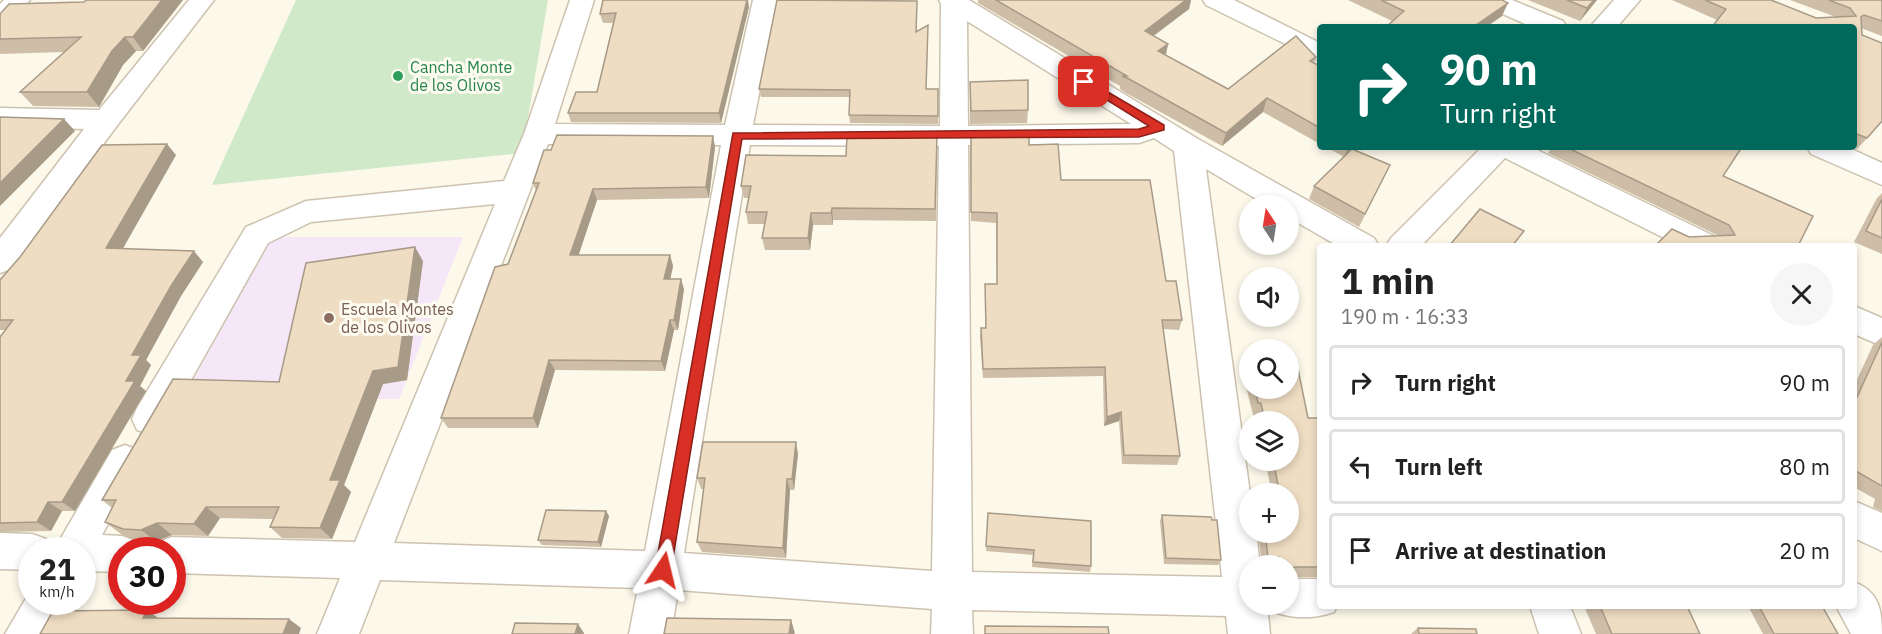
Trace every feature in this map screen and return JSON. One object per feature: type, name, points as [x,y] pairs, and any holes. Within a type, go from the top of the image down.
[{"type":"street","points":[[0,18],[18,0]]},
{"type":"street","points":[[0,261],[106,120],[202,0]]},
{"type":"street","points":[[338,634],[538,134],[582,0]]},
{"type":"street","points":[[650,634],[663,570],[737,135],[765,0]]},
{"type":"street","points":[[1215,0],[1317,51]]},
{"type":"street","points":[[1491,0],[1547,24]]},
{"type":"street","points":[[1606,24],[1628,0]]},
{"type":"street","points":[[952,1],[1188,146],[1358,243]]},
{"type":"street","points":[[952,1],[954,136],[952,634]]},
{"type":"street","points":[[0,117],[106,120]]},
{"type":"street","points":[[538,134],[954,136],[1139,133],[1160,127]]},
{"type":"street","points":[[1188,146],[1240,555]]},
{"type":"street","points":[[1405,243],[1495,150]]},
{"type":"street","points":[[1513,150],[1701,243]]},
{"type":"street","points":[[1828,150],[1882,175]]},
{"type":"street","points":[[82,537],[257,235],[306,212],[515,191]]},
{"type":"street","points":[[1857,320],[1882,333]]},
{"type":"street","points":[[1857,520],[1882,533]]},
{"type":"street","points":[[0,551],[18,552]]},
{"type":"street","points":[[186,555],[663,570],[1239,609]]},
{"type":"street","points":[[1299,598],[1317,598]]},
{"type":"street","points":[[1857,606],[1873,634]]},
{"type":"street","points":[[1551,609],[1560,634]]},
{"type":"street","points":[[26,634],[37,615]]},
{"type":"shaded area","name":"Escuela Montes de los Olivos","points":[[272,237],[463,237],[399,399],[183,399]]},
{"type":"green space","name":"Cancha Monte de los Olivos","points":[[296,0],[548,0],[522,153],[212,185]]},
{"type":"building","points":[[86,0],[162,0],[133,37],[125,37],[112,51],[87,92],[20,92],[81,37],[0,39],[0,14],[9,4],[84,2]]},
{"type":"building","points":[[603,0],[747,0],[719,113],[568,113],[576,92],[597,92],[616,13],[600,14]]},
{"type":"building","points":[[777,0],[917,1],[916,32],[928,25],[926,89],[938,89],[938,116],[849,115],[850,90],[759,89]]},
{"type":"building","points":[[996,0],[1186,0],[1145,31],[1168,44],[1158,51],[1228,89],[1296,36],[1316,57],[1310,61],[1317,64],[1317,126],[1267,98],[1226,133],[1122,76],[1127,76]]},
{"type":"building","points":[[1381,0],[1502,0],[1508,3],[1477,24],[1389,24],[1404,11]]},
{"type":"building","points":[[1567,0],[1594,0],[1587,8]]},
{"type":"building","points":[[1705,0],[1771,0],[1816,18],[1856,16],[1850,8],[1829,0],[1882,0],[1882,21],[1864,15],[1861,17],[1862,35],[1882,43],[1882,121],[1867,138],[1857,134],[1857,24],[1714,24],[1726,9]]},
{"type":"building","points":[[1028,80],[1028,110],[971,111],[970,82]]},
{"type":"building","points":[[0,117],[64,119],[0,183]]},
{"type":"building","points":[[557,135],[713,136],[706,187],[593,189],[570,255],[670,255],[664,279],[681,279],[674,320],[670,320],[661,361],[549,360],[533,418],[441,418],[495,267],[508,264],[539,183],[533,183],[544,150],[551,150]]},
{"type":"building","points":[[847,136],[937,136],[935,209],[832,208],[831,213],[811,213],[808,238],[762,238],[767,212],[746,212],[751,186],[741,186],[746,155],[846,156]]},
{"type":"building","points":[[971,137],[1029,137],[1029,145],[1058,144],[1061,180],[1150,180],[1166,281],[1176,281],[1182,320],[1162,320],[1180,456],[1124,455],[1121,412],[1107,417],[1105,367],[983,369],[981,328],[986,328],[985,284],[997,284],[997,213],[971,212]]},
{"type":"building","points":[[167,144],[106,248],[194,251],[171,286],[132,355],[141,355],[126,381],[135,381],[62,502],[48,502],[37,522],[0,523],[0,337],[13,320],[0,320],[0,280],[20,257],[102,145]]},
{"type":"building","points":[[1351,150],[1390,165],[1365,214],[1314,186]]},
{"type":"building","points":[[1572,150],[1740,150],[1723,176],[1813,216],[1800,243],[1658,243],[1672,229],[1689,237],[1735,235],[1729,225]]},
{"type":"building","points":[[1882,199],[1882,238],[1866,231]]},
{"type":"building","points":[[1480,209],[1524,231],[1514,243],[1452,243]]},
{"type":"building","points":[[415,247],[398,367],[373,371],[330,480],[340,480],[320,528],[270,527],[279,507],[206,507],[194,524],[157,523],[141,530],[123,529],[105,522],[116,500],[102,500],[173,379],[279,382],[306,263]]},
{"type":"building","points":[[1882,342],[1882,486],[1857,472],[1857,397]]},
{"type":"building","points":[[1299,374],[1308,418],[1317,418],[1317,567],[1299,567],[1299,555],[1268,555],[1266,543],[1299,543],[1299,483],[1278,483],[1275,471],[1299,471],[1299,411],[1263,411],[1261,403],[1258,403],[1257,399],[1299,399]]},
{"type":"building","points":[[703,442],[796,442],[792,479],[787,479],[783,548],[697,542],[705,478],[697,478]]},
{"type":"building","points":[[546,510],[606,511],[598,542],[538,540]]},
{"type":"building","points":[[988,513],[1091,521],[1091,566],[1033,562],[1034,550],[986,546]]},
{"type":"building","points":[[1162,515],[1211,517],[1212,520],[1217,520],[1221,560],[1166,558]]},
{"type":"building","points":[[1601,609],[1688,609],[1700,634],[1612,634]]},
{"type":"building","points":[[1761,609],[1824,609],[1838,634],[1774,634]]},
{"type":"building","points":[[108,610],[108,615],[144,615],[143,618],[289,619],[283,634],[40,634],[51,615],[96,615],[96,611]]},
{"type":"building","points":[[667,618],[791,620],[789,634],[664,634]]},
{"type":"building","points":[[515,623],[578,624],[575,634],[512,634]]},
{"type":"building","points":[[985,626],[1108,627],[1109,634],[985,634]]},
{"type":"building","points":[[1418,628],[1476,629],[1477,634],[1419,634]]},
{"type":"place","name":"Cancha Monte de los Olivos","points":[[398,76]]},
{"type":"place","name":"Escuela Montes de los Olivos","points":[[329,318]]},
{"type":"route","points":[[663,570],[737,135],[954,136],[1139,133],[1160,127],[1084,82]]}]
